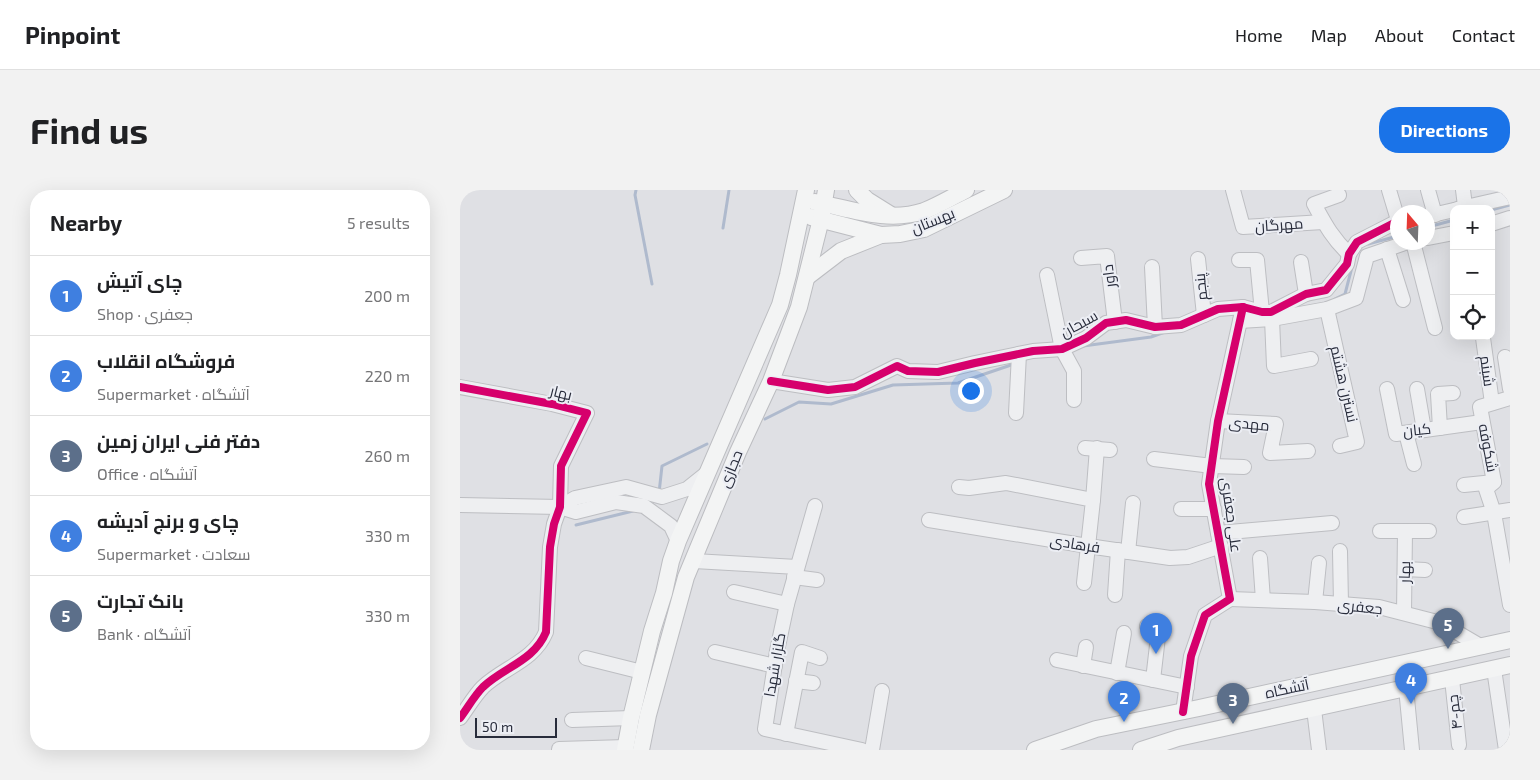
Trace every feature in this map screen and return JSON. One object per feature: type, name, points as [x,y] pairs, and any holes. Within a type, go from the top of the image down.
[{"type":"main road","points":[[857,190],[867,200],[891,215]]},
{"type":"main road","name":"بهستان","points":[[804,202],[823,204],[866,214],[902,215],[924,210],[966,190]]},
{"type":"main road","name":"بهستان","points":[[823,204],[881,235],[900,234],[924,228],[1004,190]]},
{"type":"main road","name":"حجازی","points":[[631,749],[631,718],[671,561],[780,305],[804,202]]},
{"type":"main road","name":"حجازی","points":[[631,749],[648,715],[686,577],[738,452],[772,382],[799,307],[823,204]]},
{"type":"main road","points":[[807,277],[841,251],[881,235]]},
{"type":"main road","name":"آتشگاه","points":[[1035,750],[1096,729],[1183,712],[1510,640]]},
{"type":"main road","name":"آتشگاه","points":[[1139,750],[1177,744],[1314,708],[1502,667]]},
{"type":"main road","points":[[1134,722],[1139,750]]},
{"type":"street","name":"مهرگان","points":[[1233,190],[1243,227],[1324,222]]},
{"type":"street","points":[[1389,190],[1393,205]]},
{"type":"street","points":[[1428,190],[1430,205]]},
{"type":"street","points":[[1460,205],[1463,190]]},
{"type":"street","points":[[1339,195],[1314,204],[1337,243],[1349,254]]},
{"type":"street","points":[[1473,205],[1510,197]]},
{"type":"street","points":[[1435,214],[1450,210]]},
{"type":"street","points":[[1495,223],[1510,218]]},
{"type":"street","points":[[1267,316],[1271,312],[1306,294],[1326,290],[1347,264],[1349,254],[1357,242],[1390,225]]},
{"type":"street","points":[[1435,237],[1450,234]]},
{"type":"street","points":[[1267,316],[1327,309],[1356,298],[1368,256],[1390,248]]},
{"type":"street","points":[[1387,249],[1403,300]]},
{"type":"street","points":[[1415,250],[1435,328]]},
{"type":"street","name":"داور","points":[[1081,258],[1107,256],[1115,322]]},
{"type":"street","name":"پنجم","points":[[1198,259],[1204,315]]},
{"type":"street","points":[[1240,260],[1257,260],[1274,366],[1311,359]]},
{"type":"street","points":[[1301,262],[1306,294]]},
{"type":"street","points":[[1152,267],[1155,326]]},
{"type":"street","points":[[1047,275],[1062,349],[1074,371],[1074,400]]},
{"type":"street","name":"سبحان","points":[[772,382],[828,390],[855,387],[897,366],[908,371],[938,372],[1019,354],[1062,349],[1086,338],[1106,323],[1126,320],[1155,326],[1181,325],[1218,309],[1242,314],[1267,316]]},
{"type":"street","name":"نسترن هشتم","points":[[1327,309],[1357,442],[1340,446]]},
{"type":"street","name":"علی جعفری","points":[[1230,599],[1209,484],[1218,421],[1242,314]]},
{"type":"street","name":"شبنم","points":[[1483,340],[1492,403]]},
{"type":"street","points":[[1016,413],[1019,354]]},
{"type":"street","points":[[1505,357],[1510,389]]},
{"type":"street","name":"بهار","points":[[460,387],[552,404],[587,413],[561,466],[560,507]]},
{"type":"street","name":"کیان","points":[[1387,389],[1396,434],[1482,422]]},
{"type":"street","points":[[1417,389],[1424,430]]},
{"type":"street","points":[[1440,428],[1438,394],[1453,393]]},
{"type":"street","name":"شکوفه","points":[[1510,398],[1480,407],[1494,482],[1486,489],[1505,547],[1510,605]]},
{"type":"street","name":"مهدی","points":[[1218,421],[1276,424],[1270,453],[1308,451]]},
{"type":"street","points":[[1406,433],[1414,464]]},
{"type":"street","points":[[1084,583],[1097,449]]},
{"type":"street","points":[[1154,459],[1212,466],[1244,467]]},
{"type":"street","points":[[460,718],[482,687],[530,654],[542,642],[546,632],[550,547],[554,524],[560,507],[575,498],[626,487],[662,497],[687,489],[707,473]]},
{"type":"street","points":[[1464,485],[1494,482]]},
{"type":"street","points":[[959,487],[969,488],[1006,483],[1093,500]]},
{"type":"street","points":[[460,505],[560,507],[576,512],[616,502],[644,506],[671,526],[678,541]]},
{"type":"street","points":[[1115,595],[1132,503]]},
{"type":"street","name":"گلزار شهدا","points":[[815,506],[787,604],[765,729],[862,750]]},
{"type":"street","points":[[1181,509],[1214,509]]},
{"type":"street","points":[[1464,516],[1510,510]]},
{"type":"street","name":"فرهادی","points":[[929,520],[1170,558],[1188,557],[1219,539],[1332,523]]},
{"type":"street","points":[[1380,531],[1429,531]]},
{"type":"street","name":"بهار","points":[[1404,613],[1405,531]]},
{"type":"street","points":[[1340,551],[1340,604]]},
{"type":"street","points":[[1260,558],[1263,600]]},
{"type":"street","points":[[694,561],[796,572],[817,580]]},
{"type":"street","points":[[1315,602],[1319,562]]},
{"type":"street","points":[[1405,569],[1425,570]]},
{"type":"street","points":[[734,592],[787,604]]},
{"type":"street","points":[[1183,712],[1190,656],[1205,615],[1230,599]]},
{"type":"street","name":"جعفری","points":[[1230,599],[1315,602],[1379,607],[1441,622],[1482,647]]},
{"type":"street","points":[[1147,626],[1159,628],[1153,680]]},
{"type":"street","points":[[1117,673],[1124,633]]},
{"type":"street","points":[[1082,666],[1086,647]]},
{"type":"street","points":[[715,652],[775,666]]},
{"type":"street","points":[[786,734],[802,652],[820,658]]},
{"type":"street","points":[[586,658],[642,672]]},
{"type":"street","points":[[1057,660],[1186,686]]},
{"type":"street","points":[[1502,667],[1506,750]]},
{"type":"street","name":"۴-چم","points":[[1452,679],[1459,745]]},
{"type":"street","points":[[796,681],[814,683]]},
{"type":"street","points":[[1406,688],[1412,750]]},
{"type":"street","points":[[872,750],[882,691]]},
{"type":"street","points":[[1314,708],[1319,750]]},
{"type":"street","points":[[572,720],[631,718]]},
{"type":"street","points":[[559,749],[631,749]]},
{"type":"waterway","points":[[636,190],[635,195],[652,284]]},
{"type":"waterway","points":[[723,228],[729,190]]},
{"type":"waterway","points":[[1495,209],[1510,205]]},
{"type":"waterway","points":[[1435,225],[1450,221]]},
{"type":"waterway","points":[[1368,244],[1390,238]]},
{"type":"waterway","points":[[1335,299],[1345,294],[1352,267]]},
{"type":"waterway","points":[[1083,346],[1151,337],[1165,332]]},
{"type":"waterway","points":[[765,419],[799,402],[831,404],[893,385],[958,383],[1014,364]]},
{"type":"waterway","points":[[659,493],[662,466],[707,444]]},
{"type":"waterway","points":[[576,525],[633,511]]},
{"type":"cycle path","points":[[771,381],[828,390],[855,387],[897,366],[908,371],[938,372],[1033,351],[1062,349],[1086,338],[1106,323],[1126,320],[1155,327],[1181,325],[1218,309],[1243,307],[1262,312],[1271,312],[1306,294],[1326,290],[1347,264],[1349,254],[1357,242],[1390,225]]},
{"type":"cycle path","points":[[1183,712],[1191,656],[1205,615],[1230,599],[1209,484],[1218,421],[1243,307]]},
{"type":"cycle path","points":[[460,387],[552,404],[587,413],[561,466],[560,507],[554,524],[550,547],[546,632],[541,642],[526,657],[483,687],[460,718]]},
{"type":"place","name":"بانک تجارت","points":[[1448,649]]},
{"type":"place","name":"چای آتیش","points":[[1156,654]]},
{"type":"place","name":"چای و برنج آدیشه","points":[[1411,704]]},
{"type":"place","name":"فروشگاه انقلاب","points":[[1124,722]]},
{"type":"place","name":"دفتر فنی ایران زمین","points":[[1233,724]]}]
